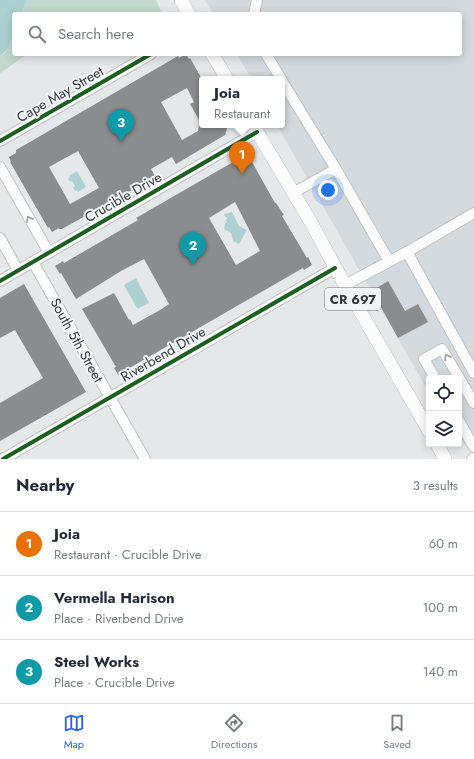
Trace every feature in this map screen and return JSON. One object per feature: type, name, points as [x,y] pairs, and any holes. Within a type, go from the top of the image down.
[{"type":"main road","points":[[181,0],[188,12]]},
{"type":"main road","points":[[213,56],[224,76]]},
{"type":"main road","name":"CR 697","points":[[255,128],[309,219],[335,268],[426,426]]},
{"type":"main road","points":[[439,447],[445,459]]},
{"type":"street","points":[[254,12],[257,0]]},
{"type":"street","name":"Cape May Street","points":[[0,141],[148,56]]},
{"type":"street","points":[[267,56],[279,76]]},
{"type":"street","points":[[285,86],[336,169],[389,261]]},
{"type":"street","name":"Crucible Drive","points":[[0,281],[255,128]]},
{"type":"street","points":[[0,167],[48,253]]},
{"type":"street","points":[[293,193],[336,169]]},
{"type":"street","points":[[345,285],[474,213]]},
{"type":"street","points":[[0,238],[18,270]]},
{"type":"street","points":[[406,252],[474,373]]},
{"type":"street","name":"South 5th Street","points":[[33,262],[145,459]]},
{"type":"street","name":"Riverbend Drive","points":[[3,459],[335,268]]},
{"type":"street","points":[[433,375],[424,358],[442,349],[457,375]]},
{"type":"street","points":[[462,383],[474,403]]},
{"type":"street","points":[[462,426],[474,447]]},
{"type":"shaded area","points":[[205,0],[474,0],[474,454],[462,441],[462,375],[426,375],[426,388],[279,128],[285,128],[285,76],[249,76],[238,56],[462,56],[462,12],[212,12]]},
{"type":"green space","points":[[27,0],[156,0],[161,12],[22,12]]},
{"type":"green space","points":[[12,36],[12,56],[25,56],[0,73],[0,56],[5,53]]},
{"type":"water","points":[[0,0],[27,0],[22,12],[12,12],[12,37],[8,48],[0,56]]},
{"type":"water","points":[[77,171],[86,187],[78,192],[73,188],[75,186],[72,181],[70,182],[68,179],[70,177],[69,176]]},
{"type":"water","points":[[232,212],[239,226],[247,230],[239,244],[233,241],[231,233],[224,229],[225,223],[227,222],[225,220],[227,219],[224,214]]},
{"type":"water","points":[[136,278],[149,303],[139,308],[137,308],[124,285]]},
{"type":"building","points":[[178,56],[179,58],[187,56],[189,59],[190,58],[200,76],[199,76],[199,120],[190,104],[194,102],[187,88],[161,102],[182,140],[198,131],[199,125],[199,128],[227,128],[225,135],[176,164],[172,157],[151,169],[155,176],[62,229],[59,228],[52,232],[49,227],[48,228],[10,162],[9,157],[16,153],[16,150]],"holes":[[[78,151],[99,188],[70,204],[49,167]]]},
{"type":"building","points":[[248,152],[275,203],[284,215],[282,216],[312,265],[304,270],[303,268],[126,370],[127,372],[119,376],[114,368],[116,367],[82,309],[114,293],[133,325],[169,304],[144,259],[121,271],[76,299],[61,273],[60,274],[55,266],[63,261],[64,263],[138,220],[136,218]],"holes":[[[235,202],[260,251],[236,265],[209,218]]]},
{"type":"building","points":[[388,281],[405,311],[418,304],[428,322],[398,338],[372,291]]},
{"type":"building","points":[[24,284],[86,392],[0,441],[0,403],[43,378],[15,330],[0,338],[0,298]]},
{"type":"cycle path","points":[[0,141],[148,56]]},
{"type":"cycle path","points":[[0,281],[257,132]]},
{"type":"cycle path","points":[[3,459],[335,268]]},
{"type":"place","name":"Steel Works","points":[[121,142]]},
{"type":"place","name":"Joia","points":[[242,174]]},
{"type":"place","name":"Vermella Harison","points":[[193,265]]}]
